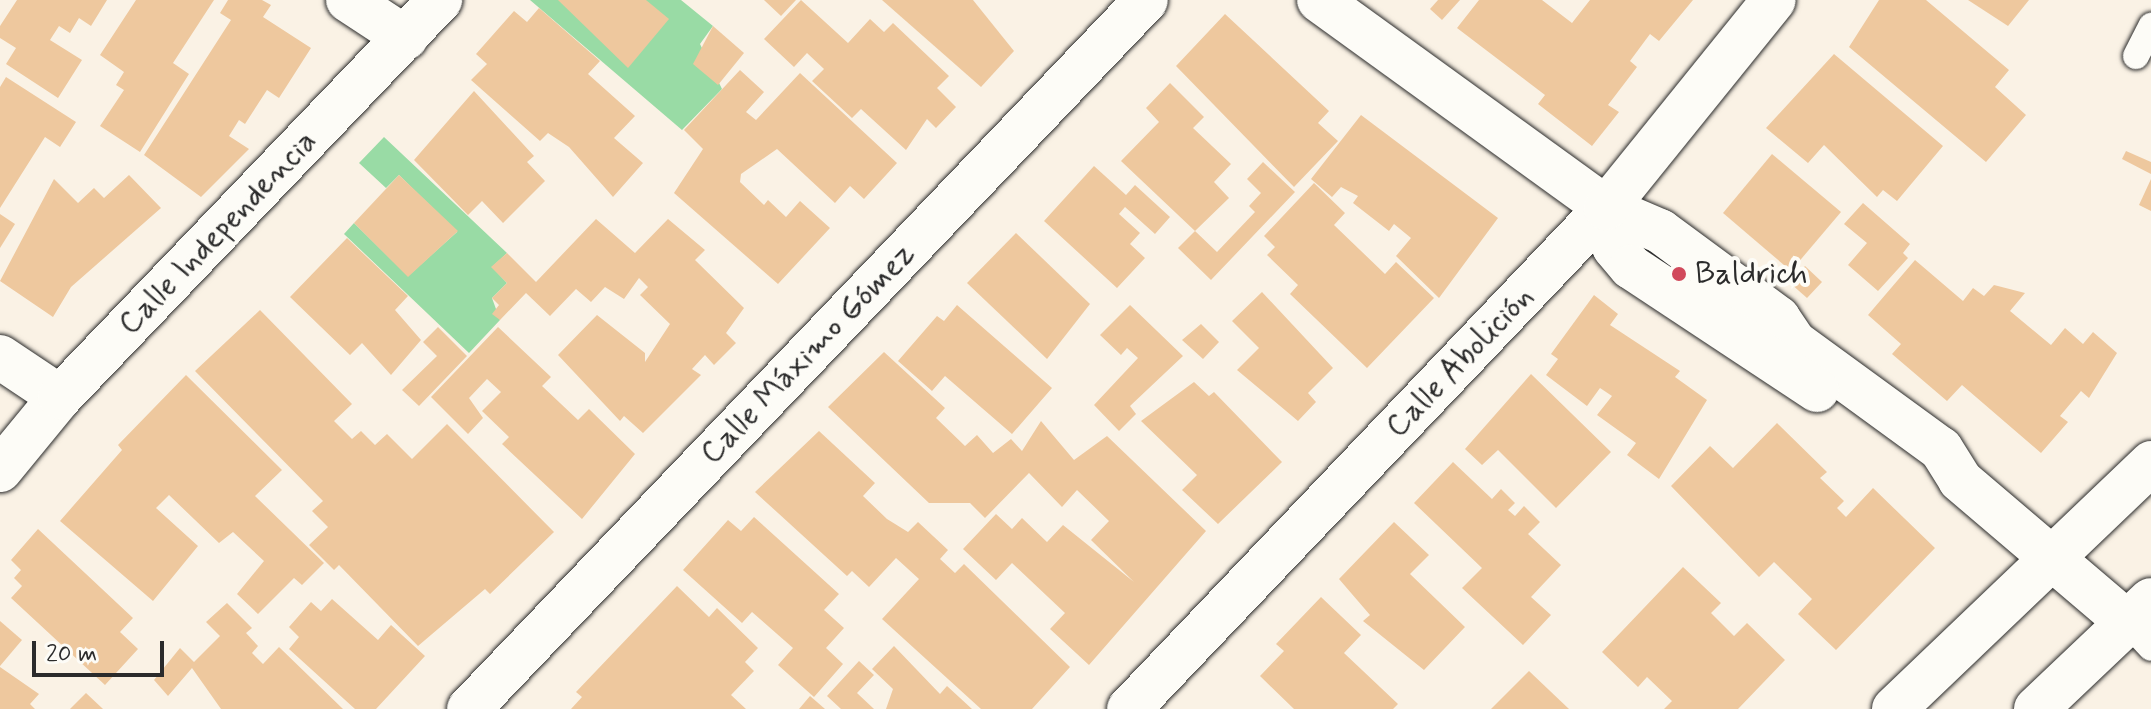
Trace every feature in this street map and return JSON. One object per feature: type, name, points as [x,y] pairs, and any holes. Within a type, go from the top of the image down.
[{"type":"street","points":[[348,0],[406,38]]},
{"type":"street","name":"Calle Independencia","points":[[0,470],[60,397],[440,0]]},
{"type":"street","name":"Calle Máximo Gómez","points":[[469,709],[1146,0]]},
{"type":"street","points":[[1319,0],[1606,208],[1614,247],[1631,267],[1920,465],[1960,480],[2050,559],[2143,623],[2036,709]]},
{"type":"street","name":"Calle Abolición","points":[[1129,709],[1606,208],[1774,0]]},
{"type":"street","points":[[0,357],[60,397]]},
{"type":"street","points":[[1894,709],[2151,463]]},
{"type":"lane","points":[[2136,56],[2151,26]]},
{"type":"green space","points":[[530,0],[681,0],[713,26],[700,44],[722,89],[682,130]]},
{"type":"green space","points":[[384,137],[507,253],[492,267],[507,283],[492,298],[500,320],[469,353],[344,234],[354,223],[408,276],[457,232],[399,175],[386,188],[359,163]]},
{"type":"building","points":[[17,0],[107,0],[91,26],[79,18],[70,33],[59,26],[50,40],[82,60],[58,98],[6,64],[16,48],[0,38],[0,26]]},
{"type":"building","points":[[136,0],[214,0],[173,63],[189,74],[140,152],[100,126],[124,90],[116,85],[124,72],[100,55]]},
{"type":"building","points":[[228,0],[262,0],[271,5],[263,17],[311,48],[279,98],[267,90],[245,124],[239,120],[229,136],[249,149],[201,197],[144,155],[231,20],[220,13]]},
{"type":"building","points":[[558,0],[646,0],[669,19],[628,68]]},
{"type":"building","points":[[764,0],[796,0],[781,16]]},
{"type":"building","points":[[801,0],[848,43],[870,19],[884,32],[893,23],[949,76],[937,88],[956,107],[936,128],[927,119],[906,150],[861,109],[852,118],[812,81],[824,69],[807,53],[794,67],[764,39]]},
{"type":"building","points":[[882,0],[973,0],[1014,51],[981,87]]},
{"type":"building","points":[[1438,0],[1460,0],[1442,20],[1430,9]]},
{"type":"building","points":[[1479,0],[1542,0],[1572,23],[1590,0],[1693,0],[1659,41],[1650,34],[1630,61],[1637,67],[1608,105],[1619,112],[1592,146],[1538,104],[1545,95],[1457,28]]},
{"type":"building","points":[[1879,0],[1926,0],[2009,70],[1995,87],[2026,115],[1986,162],[1849,47]]},
{"type":"building","points":[[1968,0],[2029,0],[2008,26]]},
{"type":"building","points":[[539,8],[600,61],[588,74],[635,116],[614,138],[643,163],[613,197],[569,147],[548,133],[540,141],[471,80],[487,64],[476,54],[514,11],[527,22]]},
{"type":"building","points":[[1225,14],[1329,111],[1318,123],[1338,141],[1294,187],[1176,66]]},
{"type":"building","points":[[713,26],[744,53],[718,85],[693,64]]},
{"type":"building","points":[[1834,54],[1943,146],[1897,201],[1883,190],[1877,197],[1824,145],[1808,163],[1766,128]]},
{"type":"building","points":[[740,70],[764,92],[746,112],[756,120],[800,73],[897,163],[864,199],[850,186],[835,203],[777,149],[741,174],[740,182],[764,205],[768,200],[786,217],[800,201],[830,228],[778,284],[674,193],[703,149],[684,130]]},
{"type":"building","points":[[6,77],[76,122],[60,147],[45,137],[0,208],[0,87]]},
{"type":"building","points":[[1170,83],[1204,117],[1193,128],[1231,164],[1214,182],[1229,198],[1195,231],[1121,161],[1159,122],[1146,108]]},
{"type":"building","points":[[474,91],[534,156],[527,162],[545,181],[503,223],[482,201],[468,215],[414,160]]},
{"type":"building","points":[[1361,115],[1498,218],[1439,298],[1396,256],[1411,238],[1394,224],[1389,231],[1353,203],[1358,196],[1341,187],[1332,197],[1311,179]]},
{"type":"building","points":[[2126,151],[2151,162],[2151,174],[2122,159]]},
{"type":"building","points":[[1772,154],[1841,212],[1791,271],[1723,213]]},
{"type":"building","points":[[1263,162],[1295,192],[1211,280],[1178,248],[1195,231],[1217,252],[1255,212],[1249,206],[1261,193],[1247,179]]},
{"type":"building","points":[[1094,166],[1126,195],[1135,185],[1170,217],[1155,234],[1125,207],[1119,214],[1140,233],[1130,244],[1145,258],[1117,288],[1044,221]]},
{"type":"building","points":[[129,175],[161,208],[71,287],[53,317],[0,281],[54,179],[78,203],[94,188],[104,198]]},
{"type":"building","points":[[399,175],[458,231],[408,277],[354,223]]},
{"type":"building","points":[[2151,179],[2151,211],[2139,205]]},
{"type":"building","points":[[1314,183],[1345,213],[1334,225],[1385,274],[1396,262],[1434,298],[1367,368],[1290,294],[1298,285],[1267,255],[1275,247],[1264,236]]},
{"type":"building","points":[[1863,203],[1910,244],[1903,253],[1908,258],[1878,291],[1848,265],[1867,243],[1844,224]]},
{"type":"building","points":[[0,214],[15,224],[0,248]]},
{"type":"building","points":[[596,219],[635,253],[668,219],[705,250],[695,260],[744,308],[726,333],[736,343],[714,365],[705,355],[692,369],[701,375],[643,433],[624,416],[620,421],[558,355],[597,315],[645,353],[645,362],[670,324],[640,295],[648,287],[639,278],[624,299],[605,287],[591,302],[576,289],[550,316],[526,293],[500,320],[492,314],[499,305],[492,298],[507,283],[491,267],[507,253],[536,282]]},
{"type":"building","points":[[1016,233],[1090,304],[1047,359],[967,283]]},
{"type":"building","points":[[347,238],[408,296],[395,310],[421,340],[391,375],[362,343],[350,355],[290,297]]},
{"type":"building","points":[[1915,260],[1963,301],[1973,288],[1984,296],[1994,285],[2025,293],[2010,311],[2051,345],[2065,328],[2083,344],[2093,332],[2117,353],[2089,398],[2081,391],[2060,416],[2068,422],[2041,453],[1962,385],[1947,401],[1892,354],[1901,344],[1868,315]]},
{"type":"building","points":[[1805,266],[1822,282],[1807,298],[1790,283]]},
{"type":"building","points":[[1262,292],[1333,368],[1308,393],[1316,402],[1298,421],[1237,370],[1259,348],[1232,321]]},
{"type":"building","points":[[1594,295],[1618,314],[1610,325],[1680,371],[1675,377],[1707,400],[1659,479],[1627,455],[1636,443],[1597,415],[1612,396],[1600,388],[1587,406],[1546,375],[1558,359],[1551,354]]},
{"type":"building","points":[[957,305],[1052,388],[1012,434],[945,376],[932,391],[898,361],[937,316],[944,321]]},
{"type":"building","points":[[1130,305],[1183,356],[1130,406],[1136,414],[1119,431],[1094,405],[1138,358],[1127,348],[1121,355],[1100,335]]},
{"type":"building","points":[[260,310],[352,404],[334,421],[352,439],[361,431],[375,445],[387,434],[412,459],[447,424],[554,532],[490,594],[485,589],[418,646],[339,565],[334,570],[309,545],[328,527],[312,511],[323,501],[195,371]]},
{"type":"building","points":[[1201,324],[1219,342],[1203,359],[1182,340]]},
{"type":"building","points":[[438,327],[467,356],[419,406],[402,390],[437,356],[423,342]]},
{"type":"building","points":[[498,327],[551,377],[542,386],[578,420],[589,409],[635,454],[582,519],[502,444],[509,437],[482,411],[501,392],[487,379],[469,398],[483,418],[468,434],[431,397]]},
{"type":"building","points":[[884,352],[945,408],[936,418],[965,446],[977,435],[993,453],[1011,439],[1022,451],[1041,421],[1074,460],[1107,436],[1206,531],[1089,665],[1050,629],[1065,613],[1012,563],[996,580],[963,549],[996,514],[1012,529],[1022,518],[1047,542],[1063,525],[1134,582],[1091,540],[1109,521],[1077,490],[1062,507],[1029,473],[985,518],[970,503],[929,503],[828,407]]},
{"type":"building","points":[[1531,374],[1611,452],[1556,508],[1498,450],[1482,465],[1465,449]]},
{"type":"building","points":[[186,375],[282,470],[255,496],[324,563],[302,585],[294,578],[258,614],[237,594],[264,561],[233,532],[219,543],[169,495],[156,508],[198,546],[153,601],[60,521],[122,450],[118,445]]},
{"type":"building","points":[[1194,382],[1209,396],[1214,392],[1282,462],[1218,524],[1182,490],[1197,475],[1141,421]]},
{"type":"building","points":[[1777,423],[1827,472],[1820,478],[1844,501],[1837,508],[1846,517],[1873,488],[1935,548],[1836,650],[1798,614],[1812,599],[1774,562],[1759,577],[1671,486],[1710,446],[1733,468]]},
{"type":"building","points":[[819,431],[875,483],[863,496],[887,519],[908,532],[918,522],[948,550],[940,559],[955,573],[964,564],[1070,667],[1032,709],[981,709],[882,619],[919,579],[896,558],[869,587],[852,571],[847,576],[755,492]]},
{"type":"building","points":[[1453,462],[1492,499],[1501,489],[1515,503],[1508,510],[1515,516],[1524,506],[1540,522],[1528,534],[1561,565],[1531,597],[1551,615],[1523,645],[1462,588],[1482,568],[1414,503]]},
{"type":"building","points":[[754,517],[839,594],[824,610],[844,628],[826,648],[843,664],[814,697],[778,665],[793,648],[752,612],[742,623],[683,570],[728,520],[741,531]]},
{"type":"building","points":[[1394,522],[1429,555],[1410,574],[1465,627],[1424,670],[1363,621],[1370,615],[1339,579]]},
{"type":"building","points":[[38,529],[133,618],[120,632],[138,649],[105,685],[11,598],[22,586],[14,578],[21,570],[11,560]]},
{"type":"building","points":[[1683,567],[1721,603],[1711,613],[1734,636],[1747,623],[1785,660],[1738,709],[1664,709],[1672,701],[1647,677],[1638,687],[1602,652]]},
{"type":"building","points":[[677,586],[709,617],[717,608],[758,648],[745,662],[754,671],[731,695],[746,709],[571,709],[582,697],[576,692]]},
{"type":"building","points":[[1321,597],[1361,635],[1344,653],[1398,704],[1393,709],[1294,709],[1260,676],[1284,651],[1276,644]]},
{"type":"building","points":[[332,599],[378,640],[391,625],[425,656],[376,709],[355,709],[289,649],[299,637],[289,627],[311,602],[321,611]]},
{"type":"building","points":[[227,603],[252,628],[246,633],[258,646],[252,653],[263,664],[279,647],[343,709],[221,709],[192,668],[168,696],[154,680],[180,648],[194,662],[220,636],[206,622]]},
{"type":"building","points":[[0,621],[22,640],[0,666]]},
{"type":"building","points":[[894,646],[940,694],[947,686],[972,709],[886,709],[893,689],[872,669]]},
{"type":"building","points":[[859,661],[874,675],[857,693],[874,709],[841,709],[827,696]]},
{"type":"building","points":[[0,667],[39,694],[30,704],[35,709],[0,709]]},
{"type":"building","points":[[1529,671],[1569,709],[1491,709]]},
{"type":"building","points":[[86,693],[103,709],[70,709]]},
{"type":"building","points":[[810,696],[817,702],[825,709],[799,709]]},
{"type":"place","name":"Baldrich","points":[[1679,274]]}]
